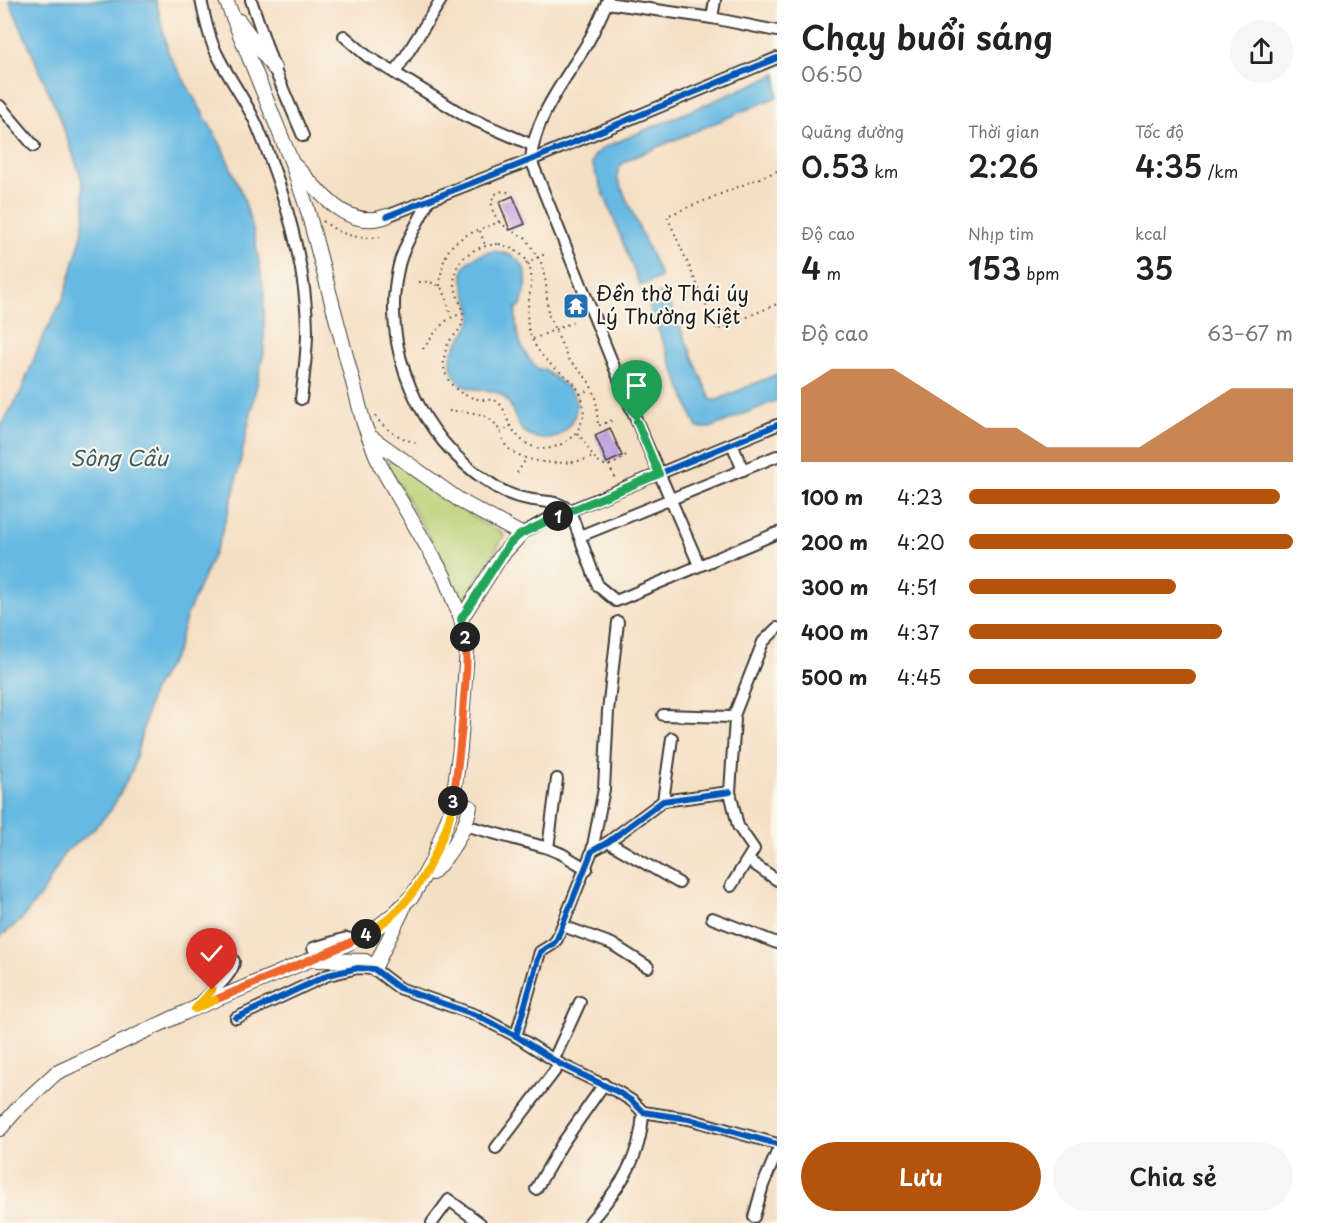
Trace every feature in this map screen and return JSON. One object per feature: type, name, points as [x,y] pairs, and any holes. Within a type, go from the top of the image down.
[{"type":"main road","points":[[228,4],[274,68]]},
{"type":"main road","points":[[228,4],[292,163],[307,208],[368,435],[380,465],[444,576],[461,619],[467,650],[453,807],[432,862],[404,905],[374,969],[364,961],[312,954]]},
{"type":"main road","points":[[292,163],[334,205],[349,216],[365,220],[387,216]]},
{"type":"main road","points":[[368,435],[462,502],[521,534],[501,556],[461,619]]},
{"type":"main road","points":[[417,887],[447,856],[464,825],[470,807]]},
{"type":"main road","points":[[0,1129],[19,1107],[56,1073],[312,954],[345,945],[375,929],[404,905]]},
{"type":"street","points":[[201,0],[206,25],[217,54],[259,129],[290,224],[304,287],[306,309],[306,359],[301,399]]},
{"type":"street","points":[[251,0],[274,68],[303,136]]},
{"type":"street","points":[[395,73],[441,0]]},
{"type":"street","points":[[712,18],[715,0]]},
{"type":"street","points":[[699,565],[659,474],[531,160],[532,145],[547,109],[589,40],[608,2],[712,18],[777,31]]},
{"type":"street","points":[[344,36],[367,56],[465,117],[532,145]]},
{"type":"street","points":[[387,216],[531,160],[777,58]]},
{"type":"street","points":[[0,106],[34,146]]},
{"type":"street","points":[[429,199],[406,243],[394,290],[394,325],[398,350],[407,380],[438,438],[462,464],[491,484],[518,497],[562,503],[570,511],[598,586],[616,601],[777,533]]},
{"type":"street","points":[[521,534],[542,522],[777,425]]},
{"type":"street","points":[[732,444],[743,470]]},
{"type":"street","points":[[580,536],[777,456]]},
{"type":"street","points":[[516,1036],[540,952],[553,945],[563,926],[592,851],[604,789],[608,711],[618,622]]},
{"type":"street","points":[[731,886],[754,851],[754,847],[738,826],[730,792],[735,723],[733,718],[764,642],[777,628]]},
{"type":"street","points":[[663,715],[733,718]]},
{"type":"street","points":[[663,801],[672,738]]},
{"type":"street","points":[[548,848],[557,779]]},
{"type":"street","points":[[592,851],[608,842],[663,801],[730,792]]},
{"type":"street","points":[[464,825],[548,848],[586,869]]},
{"type":"street","points":[[608,842],[679,883]]},
{"type":"street","points":[[748,860],[777,880]]},
{"type":"street","points":[[712,918],[777,942]]},
{"type":"street","points":[[563,926],[612,944],[648,967]]},
{"type":"street","points":[[195,1009],[228,975],[234,966],[234,961]]},
{"type":"street","points":[[236,1018],[328,975],[358,968],[374,969],[399,988],[476,1015],[516,1036],[557,1062],[604,1084],[632,1101],[642,1112],[689,1119],[777,1144]]},
{"type":"street","points":[[496,1148],[557,1062],[580,1002]]},
{"type":"street","points":[[536,1189],[562,1144],[604,1084]]},
{"type":"street","points":[[589,1223],[634,1161],[642,1129],[642,1112]]},
{"type":"street","points":[[754,1216],[763,1185],[777,1152]]},
{"type":"street","points":[[432,1223],[449,1200],[480,1223]]},
{"type":"path","points":[[777,171],[667,216],[717,330],[777,304]]},
{"type":"path","points":[[512,195],[508,192],[498,192],[494,195],[492,207],[499,222],[525,237],[538,257],[544,270],[548,314],[568,359],[588,380],[592,388],[596,397],[598,426],[613,420]]},
{"type":"path","points":[[307,208],[342,234],[355,237],[380,237]]},
{"type":"path","points":[[440,286],[441,271],[452,245],[463,236],[499,222]]},
{"type":"path","points":[[480,230],[485,245]]},
{"type":"path","points":[[499,244],[517,251],[526,262],[533,280],[528,302],[528,319],[533,339],[546,359],[574,383],[580,394],[583,410],[580,429],[577,433],[558,446],[544,449],[522,441],[511,427],[498,402],[467,397],[458,391],[446,376],[443,360],[450,340],[462,325],[463,314],[454,282],[458,265],[470,252],[485,245],[499,244]]},
{"type":"path","points":[[526,262],[545,254]]},
{"type":"path","points":[[419,282],[429,282],[444,290],[452,317]]},
{"type":"path","points":[[423,349],[438,329],[452,317],[463,314]]},
{"type":"path","points":[[533,339],[573,322]]},
{"type":"path","points":[[580,394],[592,388]]},
{"type":"path","points":[[370,409],[386,428],[403,439],[416,443]]},
{"type":"path","points":[[449,411],[471,412],[486,417],[494,422],[507,447],[526,459],[537,462],[568,462],[593,457]]},
{"type":"path","points":[[500,432],[511,427]]},
{"type":"path","points":[[577,433],[598,462],[609,465],[618,462],[627,454]]},
{"type":"path","points":[[517,473],[526,459]]},
{"type":"path","points":[[609,465],[616,481]]},
{"type":"green space","points":[[391,460],[397,461],[482,523],[502,532],[504,536],[466,598],[459,597],[439,553],[387,464]]},
{"type":"water","name":"Sông Cầu","points":[[9,0],[156,0],[168,52],[221,145],[243,196],[254,233],[264,292],[264,352],[234,491],[219,542],[187,615],[176,653],[152,692],[133,769],[111,810],[93,830],[65,852],[44,891],[21,920],[0,937],[0,427],[20,394],[41,341],[64,297],[82,235],[85,208],[82,180],[60,118]]},
{"type":"water","points":[[777,74],[777,97],[633,157],[618,169],[618,180],[661,277],[640,286],[592,164],[594,156],[603,148]]},
{"type":"water","points":[[493,251],[513,257],[525,271],[526,289],[521,306],[516,307],[516,325],[523,349],[539,370],[544,369],[568,388],[574,396],[576,410],[574,417],[565,430],[553,438],[537,438],[523,430],[505,398],[494,392],[464,386],[455,376],[451,365],[451,355],[466,332],[472,315],[464,285],[463,270],[472,259]]},
{"type":"water","points":[[665,292],[711,400],[717,400],[777,374],[777,400],[710,428],[697,428],[646,299]]},
{"type":"building","points":[[513,196],[525,224],[510,230],[499,202]]},
{"type":"building","points":[[610,428],[622,456],[607,463],[595,435]]},
{"type":"cycle path","points":[[387,216],[531,160],[777,58]]},
{"type":"cycle path","points":[[521,534],[542,522],[777,425]]},
{"type":"cycle path","points":[[516,1036],[540,952],[557,939],[592,851],[608,842],[663,801],[730,792]]},
{"type":"cycle path","points":[[236,1018],[328,975],[358,968],[374,969],[399,988],[476,1015],[516,1036],[560,1064],[618,1092],[643,1112],[689,1119],[777,1144]]},
{"type":"place","name":"Đền thờ Thái úy Lý Thường Kiệt","points":[[576,306]]},
{"type":"route","points":[[212,990],[195,1009],[345,945],[375,929],[413,895],[432,862],[453,807],[466,674],[467,650],[461,619],[509,544],[521,534],[542,522],[659,474],[637,422]]}]
